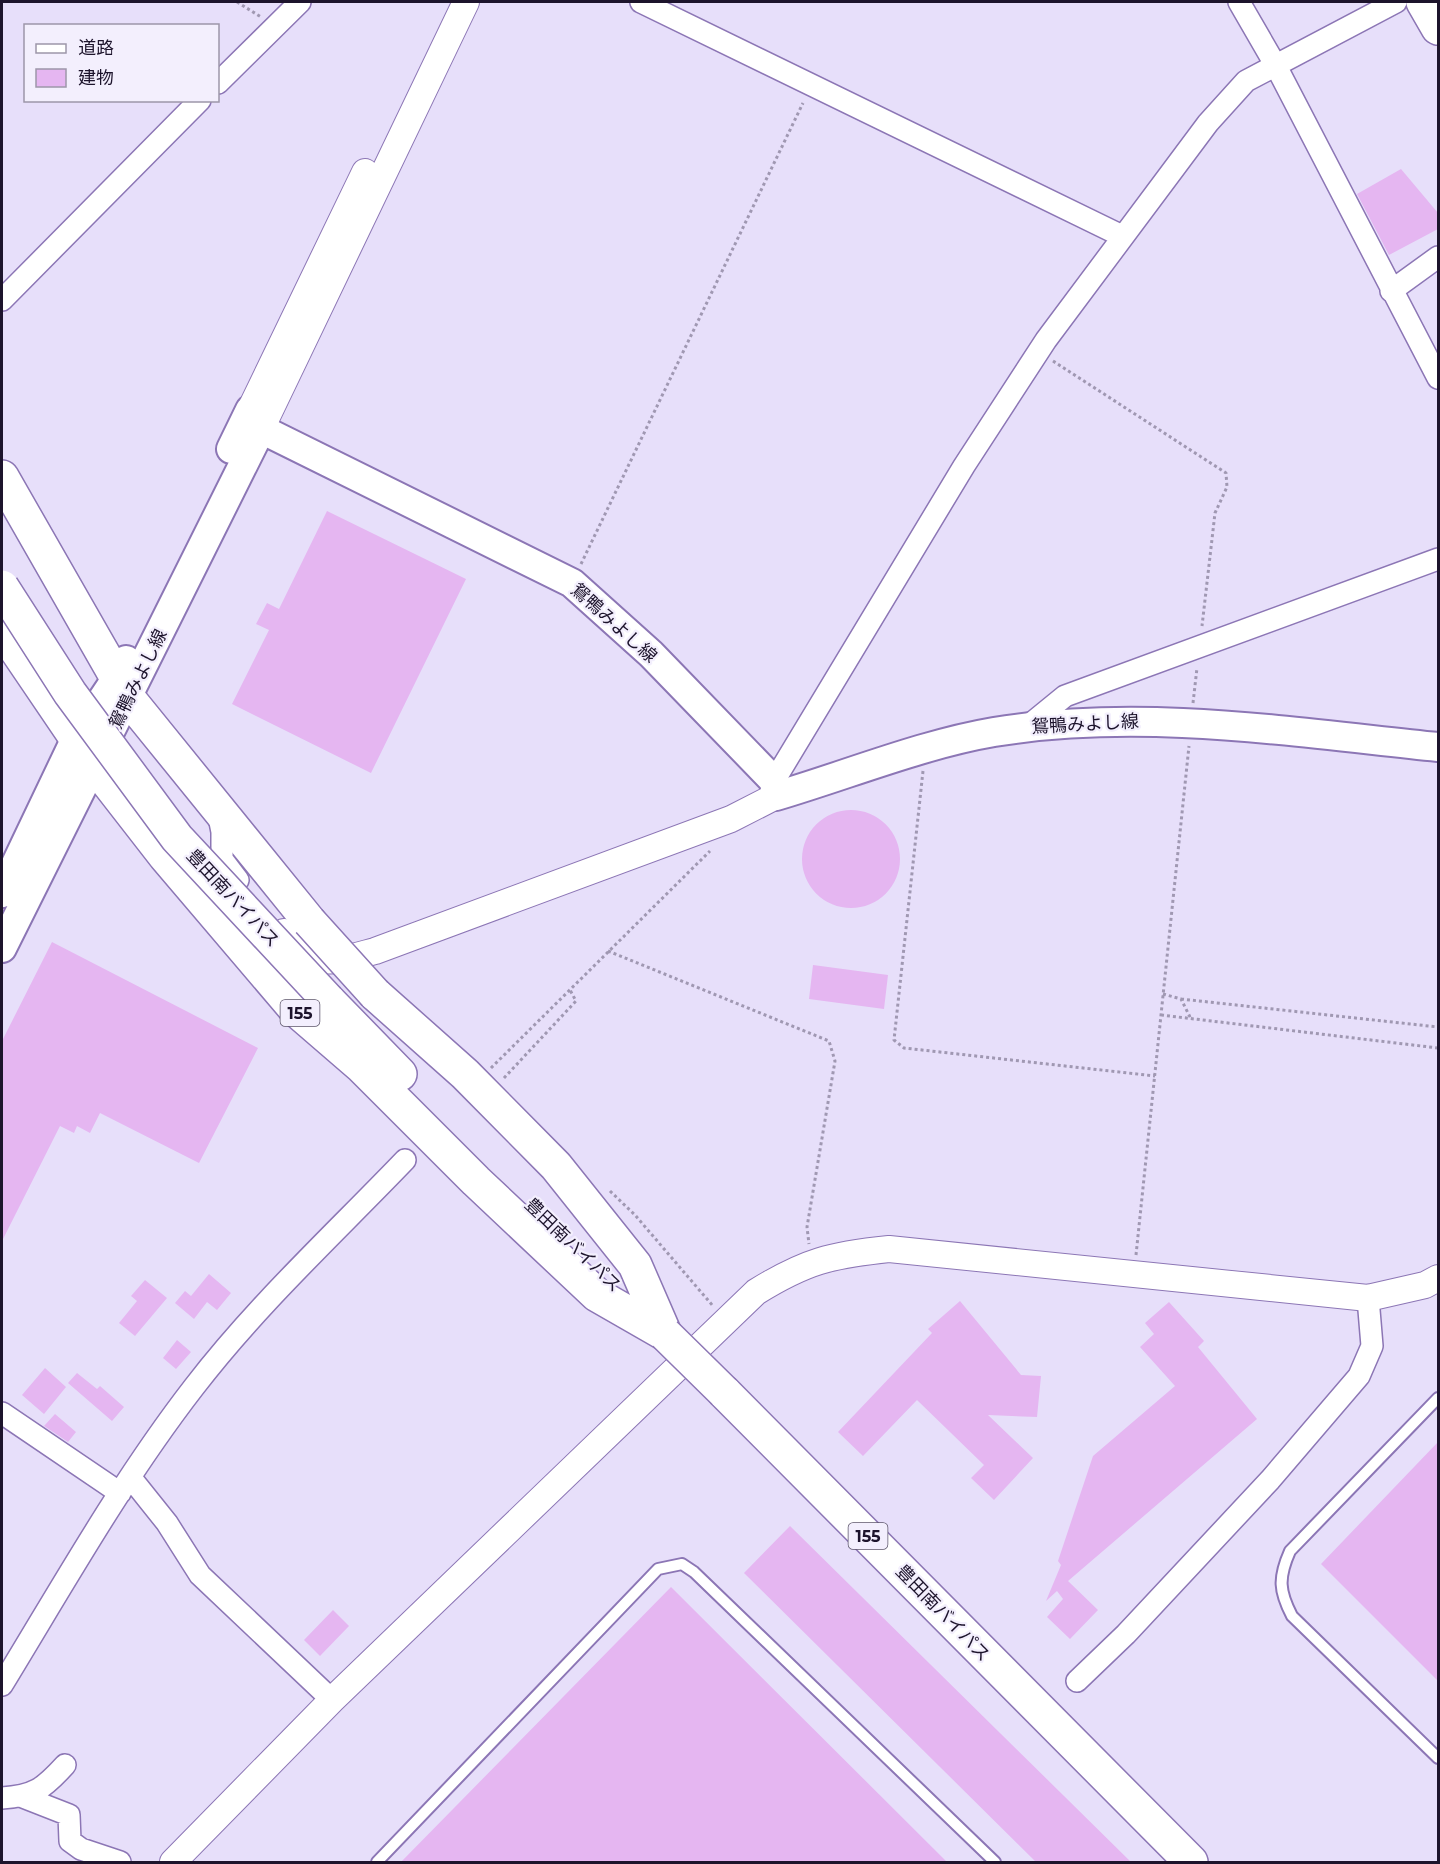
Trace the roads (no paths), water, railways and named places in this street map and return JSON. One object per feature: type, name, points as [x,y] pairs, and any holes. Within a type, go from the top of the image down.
[{"type":"highway","points":[[1422,2],[1438,28]]},
{"type":"highway","name":"155","points":[[2,477],[91,630],[122,689],[309,921],[375,994],[465,1074],[556,1167],[635,1265],[665,1334]]},
{"type":"highway","name":"豊田南バイパス","points":[[2,587],[70,693],[177,838],[328,1000],[489,1164],[665,1334],[912,1579],[1010,1683],[1191,1863]]},
{"type":"highway","name":"155","points":[[2,629],[75,740],[95,766],[165,856],[296,1010],[362,1067],[476,1181],[597,1295],[665,1334]]},
{"type":"main road","name":"鴛鴨みよし線","points":[[2,948],[95,766],[122,689],[256,419],[572,583],[651,654],[775,788],[972,737],[1028,727],[1139,720],[1438,747]]},
{"type":"main road","name":"鴛鴨みよし線","points":[[2,893],[75,740],[122,689]]},
{"type":"street","points":[[219,82],[300,2]]},
{"type":"street","points":[[256,419],[447,2]]},
{"type":"street","points":[[256,419],[466,2]]},
{"type":"street","points":[[641,2],[1122,236]]},
{"type":"street","points":[[1239,2],[1276,66],[1438,378]]},
{"type":"street","points":[[218,808],[222,832],[222,859],[301,952],[332,963],[375,951],[720,823],[775,788],[964,466],[1040,352],[1122,236],[1230,98],[1246,81],[1396,2]]},
{"type":"street","points":[[2,300],[198,102]]},
{"type":"street","points":[[1391,291],[1438,257]]},
{"type":"street","points":[[1028,727],[1065,696],[1438,559]]},
{"type":"street","points":[[165,856],[193,862],[238,880]]},
{"type":"street","points":[[2,1685],[126,1485],[194,1387],[269,1298],[405,1160]]},
{"type":"street","points":[[173,1863],[332,1700],[756,1292],[811,1262],[848,1253],[889,1249],[1368,1298],[1425,1285],[1438,1278]]},
{"type":"street","points":[[1077,1682],[1126,1634],[1270,1480],[1359,1376],[1372,1346],[1368,1298]]},
{"type":"street","points":[[2,1413],[126,1485],[167,1523],[200,1575],[332,1700]]},
{"type":"street","points":[[2,1798],[23,1797],[44,1788],[65,1765]]},
{"type":"street","points":[[23,1797],[69,1815],[70,1840],[81,1849],[120,1863]]},
{"type":"lane","points":[[1438,1398],[1290,1551],[1282,1569],[1281,1595],[1292,1616],[1438,1758]]},
{"type":"lane","points":[[377,1863],[658,1569],[682,1564],[694,1572],[995,1863]]}]
